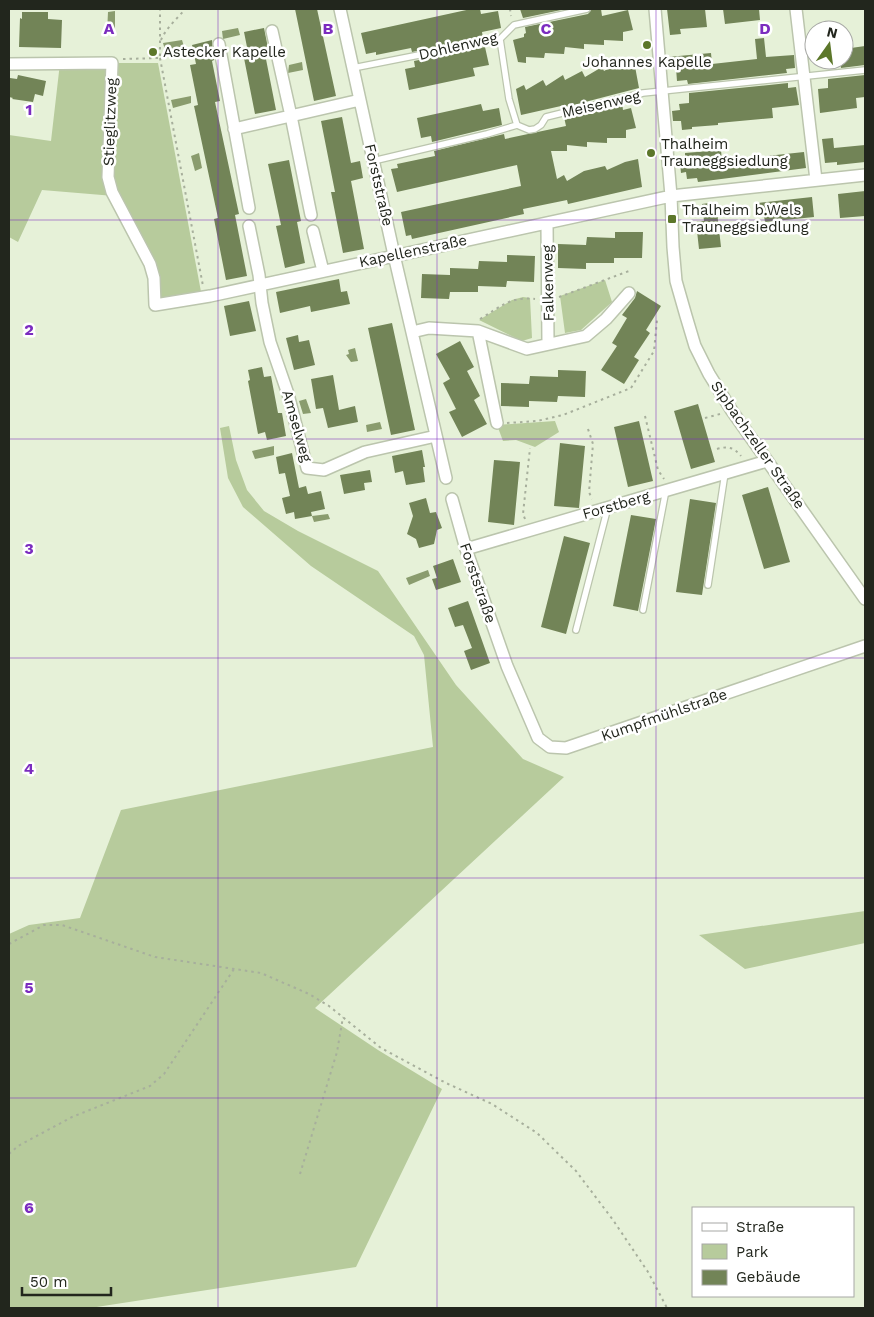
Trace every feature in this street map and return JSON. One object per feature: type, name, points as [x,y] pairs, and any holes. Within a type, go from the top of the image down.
[{"type":"street","name":"Forststraße","points":[[340,9],[394,255],[446,478]]},
{"type":"street","name":"Sipbachzeller Straße","points":[[655,9],[671,196],[676,281],[696,346],[709,374],[732,411],[865,600]]},
{"type":"street","points":[[796,9],[816,180]]},
{"type":"street","points":[[272,31],[311,215]]},
{"type":"street","points":[[219,44],[249,208]]},
{"type":"street","name":"Stieglitzweg","points":[[9,64],[112,63],[108,177],[112,192],[150,264],[154,278],[155,305]]},
{"type":"street","points":[[234,129],[360,100]]},
{"type":"street","name":"Kapellenstraße","points":[[155,305],[210,296],[671,196],[865,175]]},
{"type":"street","name":"Falkenweg","points":[[547,223],[548,344]]},
{"type":"street","points":[[249,226],[260,285]]},
{"type":"street","points":[[313,231],[323,271]]},
{"type":"street","name":"Amselweg","points":[[260,285],[270,342],[288,394],[307,468],[324,470],[364,452],[436,436]]},
{"type":"street","name":"Falkenweg","points":[[412,332],[429,328],[478,325],[527,348],[586,336],[606,319],[629,293]]},
{"type":"street","points":[[478,325],[497,423]]},
{"type":"street","name":"Forstberg","points":[[466,549],[766,461]]},
{"type":"street","name":"Forststraße","points":[[452,499],[466,549],[507,666]]},
{"type":"street","name":"Kumpfmühlstraße","points":[[507,666],[538,738],[550,747],[566,748],[865,646]]},
{"type":"lane","name":"Dohlenweg","points":[[353,68],[500,39],[514,25],[588,9]]},
{"type":"lane","points":[[500,39],[509,99],[517,125]]},
{"type":"lane","points":[[662,92],[865,70]]},
{"type":"lane","name":"Meisenweg","points":[[373,162],[517,125],[529,130],[535,129],[541,125],[546,117],[643,93],[662,92]]},
{"type":"lane","points":[[708,585],[725,473]]},
{"type":"lane","points":[[643,610],[669,490]]},
{"type":"lane","points":[[576,630],[603,509]]},
{"type":"path","points":[[160,9],[160,58],[204,291],[210,296]]},
{"type":"path","points":[[160,42],[164,32],[185,9]]},
{"type":"path","points":[[112,63],[116,59],[160,58]]},
{"type":"path","points":[[478,325],[512,300],[522,298],[548,301],[629,271]]},
{"type":"path","points":[[497,423],[537,421],[563,415],[631,388],[654,351],[656,320]]},
{"type":"path","points":[[705,418],[732,411]]},
{"type":"path","points":[[645,416],[658,470],[669,490]]},
{"type":"path","points":[[588,429],[593,444],[589,492],[603,509]]},
{"type":"path","points":[[717,449],[725,447],[738,452],[743,458],[746,467]]},
{"type":"path","points":[[530,448],[523,514],[530,530]]},
{"type":"path","points":[[9,944],[44,926],[62,925],[155,957],[261,973],[309,994],[329,1006],[381,1048],[446,1083],[492,1104],[537,1132],[576,1171],[614,1220],[648,1272],[667,1308]]},
{"type":"path","points":[[9,1154],[18,1146],[72,1117],[150,1086],[164,1074],[234,969]]},
{"type":"path","points":[[300,1174],[337,1052],[343,1017]]},
{"type":"green space","points":[[60,63],[158,63],[202,297],[155,305],[154,278],[114,196],[42,190],[18,242],[9,237],[9,135],[51,141]]},
{"type":"green space","points":[[605,280],[612,302],[581,330],[565,333],[560,296]]},
{"type":"green space","points":[[523,297],[530,298],[532,338],[522,341],[479,320],[512,300]]},
{"type":"green space","points":[[555,421],[559,432],[535,447],[516,440],[503,441],[497,425]]},
{"type":"green space","points":[[229,426],[236,460],[247,490],[264,511],[298,531],[378,571],[456,685],[523,759],[564,777],[315,1008],[378,1050],[442,1089],[356,1267],[90,1308],[9,1308],[9,934],[29,925],[80,918],[121,810],[433,747],[424,655],[414,636],[311,566],[243,507],[228,478],[220,428]]},
{"type":"green space","points":[[865,911],[865,943],[745,969],[699,935]]},
{"type":"shaded area","points":[[115,11],[115,34],[107,33],[108,12]]},
{"type":"shaded area","points":[[238,28],[240,35],[223,39],[222,31]]},
{"type":"shaded area","points":[[182,40],[185,50],[165,50],[163,43]]},
{"type":"shaded area","points":[[302,62],[303,70],[288,73],[289,65]]},
{"type":"shaded area","points":[[191,96],[191,103],[173,108],[171,100]]},
{"type":"shaded area","points":[[199,153],[202,168],[195,171],[191,156]]},
{"type":"shaded area","points":[[355,348],[358,361],[351,362],[346,355],[349,354],[348,350]]},
{"type":"shaded area","points":[[306,399],[311,413],[303,414],[299,401]]},
{"type":"shaded area","points":[[380,422],[382,429],[367,432],[366,425]]},
{"type":"shaded area","points":[[274,446],[274,455],[255,459],[252,451]]},
{"type":"shaded area","points":[[328,514],[330,519],[314,522],[312,516]]},
{"type":"shaded area","points":[[428,570],[430,576],[409,585],[406,578]]},
{"type":"building","points":[[295,9],[317,9],[336,96],[314,101]]},
{"type":"building","points":[[471,9],[480,9],[481,14],[498,11],[501,28],[482,32],[483,38],[412,52],[411,48],[376,55],[376,52],[366,54],[361,33]]},
{"type":"building","points":[[520,9],[566,9],[523,18]]},
{"type":"building","points":[[592,9],[601,9],[602,16],[628,10],[633,30],[623,32],[623,41],[604,40],[604,45],[584,44],[584,49],[565,47],[564,54],[545,53],[544,58],[526,57],[526,63],[518,62],[513,40],[524,37],[526,33],[525,27],[588,14]]},
{"type":"building","points":[[667,9],[705,9],[707,27],[680,29],[681,34],[670,35]]},
{"type":"building","points":[[723,9],[759,9],[760,20],[725,24]]},
{"type":"building","points":[[22,12],[48,12],[48,19],[62,20],[61,48],[19,47]]},
{"type":"building","points":[[264,28],[268,48],[264,49],[276,110],[255,114],[243,53],[248,52],[244,32]]},
{"type":"building","points":[[764,38],[766,57],[794,55],[795,68],[786,69],[787,73],[688,84],[687,80],[677,81],[676,68],[669,68],[668,57],[711,53],[712,64],[757,59],[755,39]]},
{"type":"building","points":[[212,40],[214,60],[212,61],[220,101],[215,102],[239,214],[235,215],[247,276],[226,280],[214,219],[218,218],[194,106],[198,105],[190,65],[196,64],[192,45]]},
{"type":"building","points":[[865,46],[865,65],[854,66],[854,48]]},
{"type":"building","points":[[485,47],[489,65],[473,68],[475,76],[409,90],[405,69],[415,67],[414,61]]},
{"type":"building","points":[[634,61],[639,88],[562,108],[561,106],[521,115],[516,89],[524,85],[526,90],[543,80],[546,86],[563,75],[565,80],[582,71],[585,77],[602,67],[604,71],[621,62]]},
{"type":"building","points":[[18,75],[46,81],[43,96],[35,94],[33,102],[9,97],[10,78],[17,79]]},
{"type":"building","points":[[865,75],[865,97],[856,98],[857,108],[820,113],[818,89],[828,88],[828,79]]},
{"type":"building","points":[[788,83],[788,88],[796,87],[799,105],[772,108],[773,118],[718,123],[718,125],[692,127],[692,129],[682,130],[681,121],[673,121],[672,111],[680,110],[679,104],[689,103],[689,93]]},
{"type":"building","points":[[622,103],[623,110],[631,108],[636,128],[626,130],[626,138],[607,138],[607,143],[587,142],[587,147],[567,145],[567,151],[551,151],[557,179],[564,175],[567,181],[584,171],[605,166],[607,170],[625,162],[638,159],[642,187],[568,204],[567,200],[523,209],[524,214],[412,239],[411,235],[406,236],[401,212],[521,186],[517,165],[397,192],[391,169],[398,168],[397,164],[435,156],[434,151],[504,134],[505,139],[566,126],[564,117]]},
{"type":"building","points":[[481,104],[483,111],[499,108],[502,125],[432,142],[431,136],[421,138],[417,118]]},
{"type":"building","points":[[342,117],[351,163],[360,161],[363,178],[351,181],[364,249],[343,253],[331,192],[335,192],[321,121]]},
{"type":"building","points":[[833,138],[834,148],[865,145],[865,162],[837,165],[837,162],[825,163],[822,139]]},
{"type":"building","points":[[721,150],[722,161],[804,152],[806,168],[698,182],[697,178],[687,179],[686,172],[681,173],[680,163],[685,162],[685,153]]},
{"type":"building","points":[[289,160],[301,221],[297,222],[305,263],[285,268],[276,226],[281,225],[268,164]]},
{"type":"building","points":[[865,191],[865,216],[840,218],[838,194]]},
{"type":"building","points":[[812,197],[814,217],[765,222],[764,216],[760,216],[758,203]]},
{"type":"building","points":[[716,202],[721,247],[699,249],[696,222],[704,221],[702,204]]},
{"type":"building","points":[[615,232],[643,232],[642,258],[614,258],[614,263],[586,263],[586,269],[558,268],[558,244],[586,245],[587,237],[615,238]]},
{"type":"building","points":[[507,255],[535,256],[534,282],[507,281],[506,287],[478,286],[478,292],[450,292],[449,299],[421,298],[422,274],[450,275],[450,268],[478,269],[479,261],[507,262]]},
{"type":"building","points":[[339,279],[341,292],[347,291],[350,304],[311,312],[310,306],[280,313],[276,292]]},
{"type":"building","points":[[637,291],[661,306],[646,330],[650,333],[634,357],[639,360],[624,384],[601,370],[617,346],[612,343],[627,318],[622,315],[635,298]]},
{"type":"building","points":[[249,301],[256,331],[230,336],[224,306]]},
{"type":"building","points":[[392,323],[415,430],[391,435],[368,328]]},
{"type":"building","points":[[298,335],[299,342],[309,340],[315,365],[294,370],[286,338]]},
{"type":"building","points":[[460,341],[474,367],[467,371],[480,396],[474,400],[487,424],[462,437],[449,412],[456,409],[443,383],[450,379],[436,354]]},
{"type":"building","points":[[262,367],[264,377],[271,376],[278,413],[282,413],[286,436],[267,440],[265,432],[258,434],[248,381],[250,380],[248,370]]},
{"type":"building","points":[[558,370],[586,371],[585,397],[558,396],[557,402],[529,401],[529,407],[501,406],[501,383],[529,384],[530,376],[558,377]]},
{"type":"building","points":[[333,375],[339,410],[355,406],[358,422],[328,428],[323,408],[316,409],[311,379]]},
{"type":"building","points":[[698,404],[715,462],[691,469],[674,411]]},
{"type":"building","points":[[639,421],[653,481],[628,487],[614,427]]},
{"type":"building","points":[[560,443],[585,446],[579,508],[554,506]]},
{"type":"building","points":[[422,450],[425,482],[406,485],[403,471],[395,473],[392,456]]},
{"type":"building","points":[[292,453],[299,488],[306,486],[308,494],[321,491],[325,509],[311,512],[312,516],[295,519],[294,512],[286,514],[282,498],[290,496],[285,473],[279,474],[276,457]]},
{"type":"building","points":[[494,460],[520,462],[514,525],[488,522]]},
{"type":"building","points":[[370,470],[372,482],[364,483],[365,490],[344,494],[340,475]]},
{"type":"building","points":[[768,487],[790,562],[764,569],[742,495]]},
{"type":"building","points":[[426,498],[430,513],[436,512],[442,528],[437,530],[434,544],[419,548],[416,539],[407,534],[413,516],[409,503]]},
{"type":"building","points":[[690,499],[716,503],[702,595],[676,592]]},
{"type":"building","points":[[631,515],[656,519],[638,611],[613,606]]},
{"type":"building","points":[[564,536],[590,543],[566,634],[541,627]]},
{"type":"building","points":[[453,559],[461,582],[436,590],[432,579],[437,578],[433,566]]},
{"type":"building","points":[[468,601],[490,663],[471,670],[464,651],[472,648],[463,625],[455,627],[448,608]]},
{"type":"place","name":"Johannes Kapelle","points":[[647,45]]},
{"type":"place","name":"Astecker Kapelle","points":[[153,52]]},
{"type":"place","name":"Thalheim Trauneggsiedlung","points":[[651,153]]},
{"type":"place","name":"Thalheim b.Wels Trauneggsiedlung","points":[[672,219]]}]
